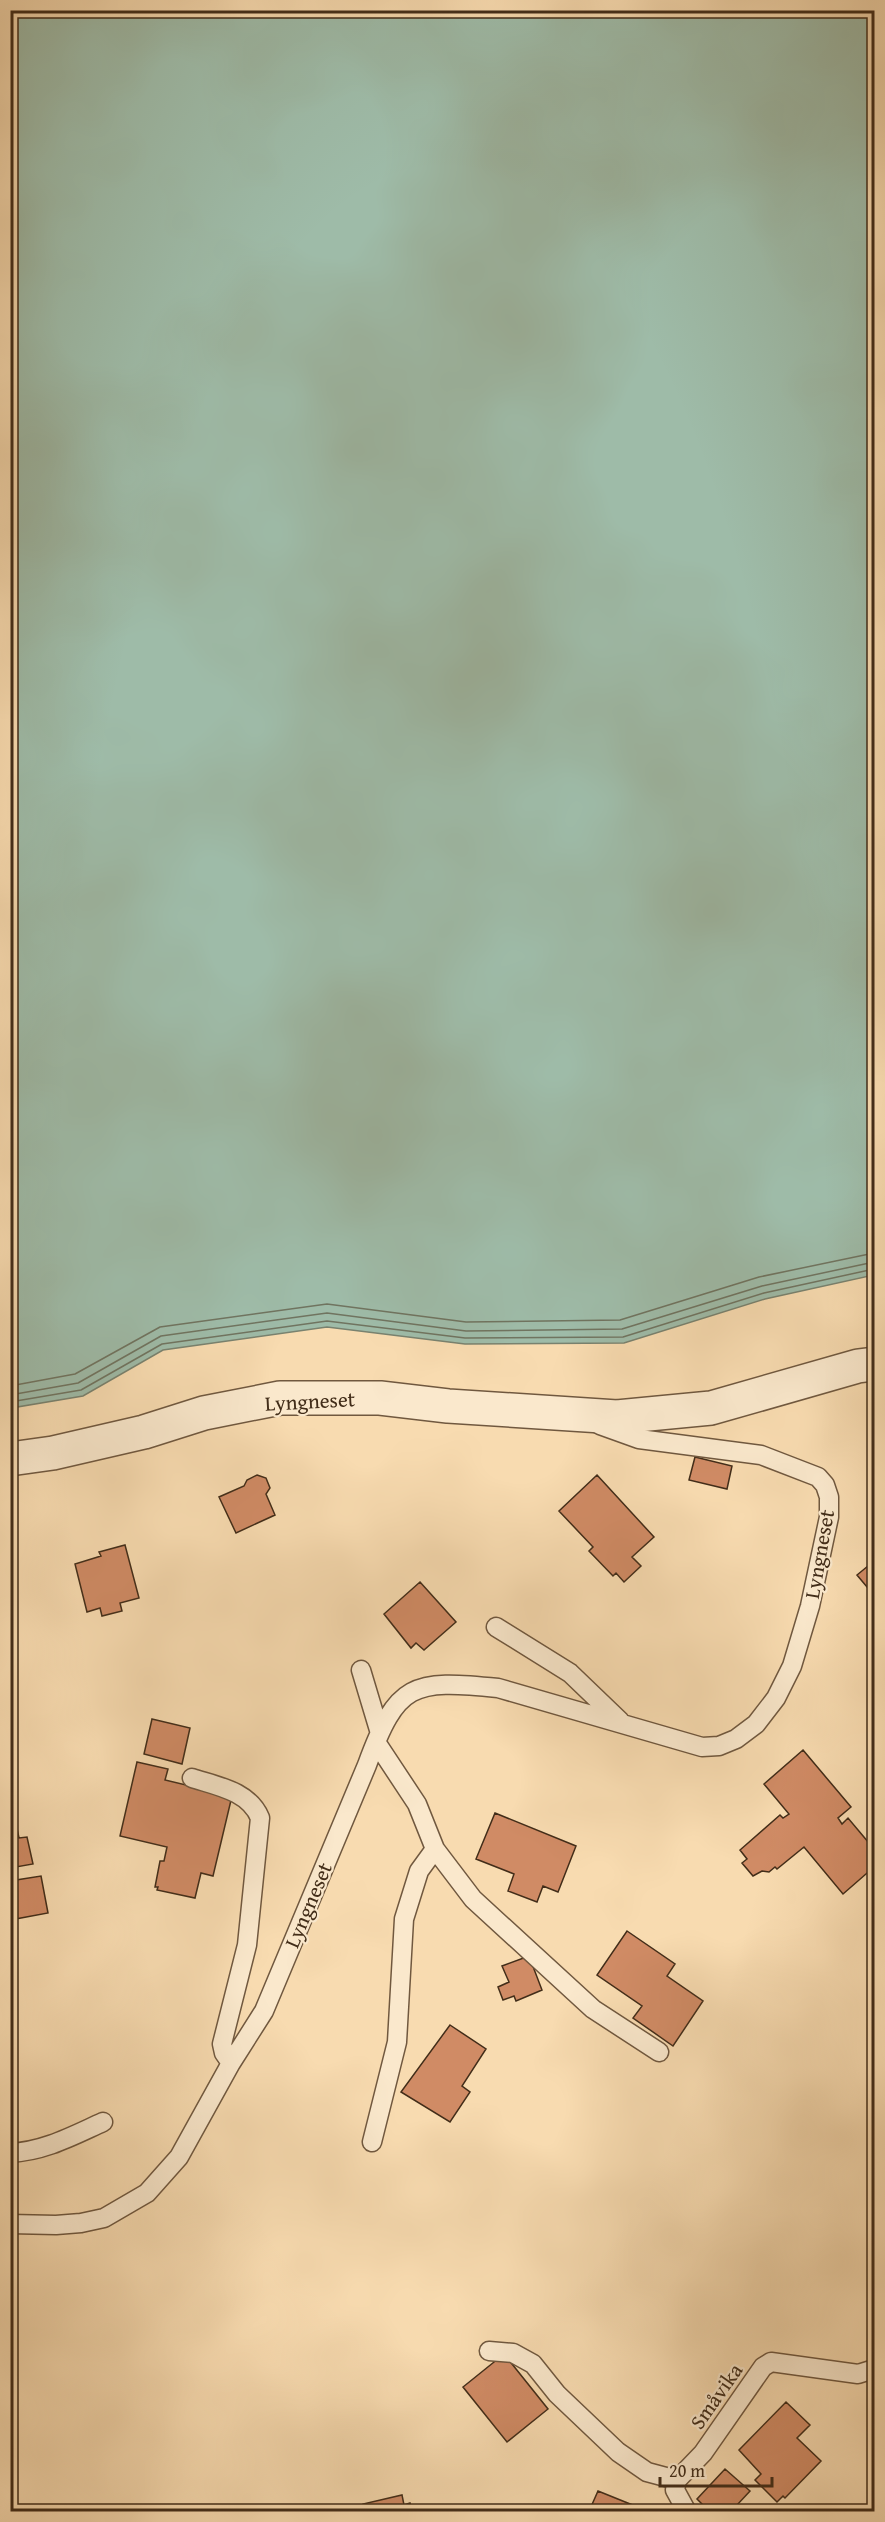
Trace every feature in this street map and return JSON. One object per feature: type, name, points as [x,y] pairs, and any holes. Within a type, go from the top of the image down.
[{"type":"street","name":"Lyngneset","points":[[10,1459],[53,1453],[144,1432],[204,1413],[280,1398],[380,1398],[448,1406],[617,1417],[711,1408],[858,1366],[874,1364]]},
{"type":"lane","name":"Lyngneset","points":[[10,2224],[81,2223],[104,2218],[147,2193],[165,2175],[191,2139],[231,2063],[264,2011],[378,1736],[394,1705],[408,1694],[424,1686],[463,1684],[498,1688],[702,1747],[719,1746],[736,1739],[756,1724],[776,1698],[792,1666],[810,1606],[829,1517],[829,1497],[825,1485],[818,1477],[761,1455],[639,1439],[580,1415]]},
{"type":"lane","name":"Lyngneset","points":[[496,1627],[570,1673],[621,1722]]},
{"type":"lane","points":[[361,1670],[378,1736],[417,1804],[435,1849],[473,1899],[593,2008],[659,2052]]},
{"type":"lane","name":"Lyngneset","points":[[192,1778],[230,1790],[244,1798],[256,1809],[260,1818],[247,1945],[222,2044],[231,2063]]},
{"type":"lane","points":[[372,2142],[397,2042],[404,1919],[419,1871],[435,1849]]},
{"type":"lane","points":[[10,2153],[31,2152],[48,2147],[103,2122]]},
{"type":"lane","points":[[489,2351],[513,2353],[533,2364],[557,2394],[618,2452],[647,2472],[677,2480],[675,2490],[687,2511]]},
{"type":"lane","name":"Småvika","points":[[677,2480],[703,2453],[763,2367],[771,2362],[858,2373],[874,2369]]},
{"type":"water","points":[[11,10],[874,11],[874,1275],[765,1299],[624,1343],[465,1344],[327,1327],[163,1350],[83,1396],[11,1408]]},
{"type":"building","points":[[695,1457],[732,1466],[727,1489],[689,1480]]},
{"type":"building","points":[[257,1475],[266,1478],[270,1488],[266,1494],[275,1515],[236,1533],[219,1497],[244,1486],[247,1480]]},
{"type":"building","points":[[597,1475],[654,1537],[632,1557],[641,1566],[624,1582],[616,1573],[613,1576],[589,1551],[593,1547],[559,1511]]},
{"type":"building","points":[[125,1545],[139,1598],[120,1603],[122,1611],[102,1616],[100,1608],[87,1612],[75,1564],[101,1556],[99,1552]]},
{"type":"building","points":[[874,1561],[874,1591],[872,1593],[857,1575]]},
{"type":"building","points":[[420,1582],[456,1622],[424,1650],[416,1643],[411,1648],[384,1614]]},
{"type":"building","points":[[152,1719],[190,1728],[182,1764],[144,1754]]},
{"type":"building","points":[[803,1750],[851,1807],[838,1818],[842,1824],[848,1818],[874,1849],[868,1854],[874,1862],[874,1867],[843,1894],[804,1847],[777,1869],[775,1867],[769,1872],[762,1871],[753,1876],[742,1863],[747,1859],[740,1850],[780,1815],[783,1818],[789,1814],[764,1784]]},
{"type":"building","points":[[137,1762],[168,1769],[165,1780],[232,1796],[213,1876],[201,1873],[195,1898],[157,1890],[158,1887],[155,1887],[160,1861],[164,1861],[167,1847],[120,1836]]},
{"type":"building","points":[[495,1813],[576,1846],[558,1892],[543,1886],[537,1902],[508,1891],[514,1874],[476,1859]]},
{"type":"building","points":[[16,1824],[19,1838],[27,1837],[33,1864],[16,1867],[14,1860],[10,1861],[10,1825]]},
{"type":"building","points":[[41,1876],[48,1913],[10,1920],[10,1881]]},
{"type":"building","points":[[627,1931],[675,1964],[667,1976],[703,2001],[673,2046],[633,2018],[642,2006],[597,1975]]},
{"type":"building","points":[[529,1956],[542,1990],[516,2001],[514,1996],[503,2000],[498,1987],[509,1982],[502,1966]]},
{"type":"building","points":[[450,2025],[486,2049],[462,2086],[470,2092],[450,2122],[401,2092]]},
{"type":"building","points":[[504,2354],[548,2409],[507,2442],[463,2387]]},
{"type":"building","points":[[786,2402],[810,2425],[797,2438],[821,2461],[785,2498],[783,2496],[777,2502],[755,2480],[761,2474],[739,2450]]},
{"type":"building","points":[[725,2469],[750,2491],[736,2506],[739,2508],[736,2512],[710,2512],[697,2499]]},
{"type":"building","points":[[598,2491],[640,2508],[638,2512],[583,2512],[585,2507],[590,2509]]},
{"type":"building","points":[[402,2495],[404,2505],[410,2503],[413,2512],[364,2512],[363,2504]]}]
